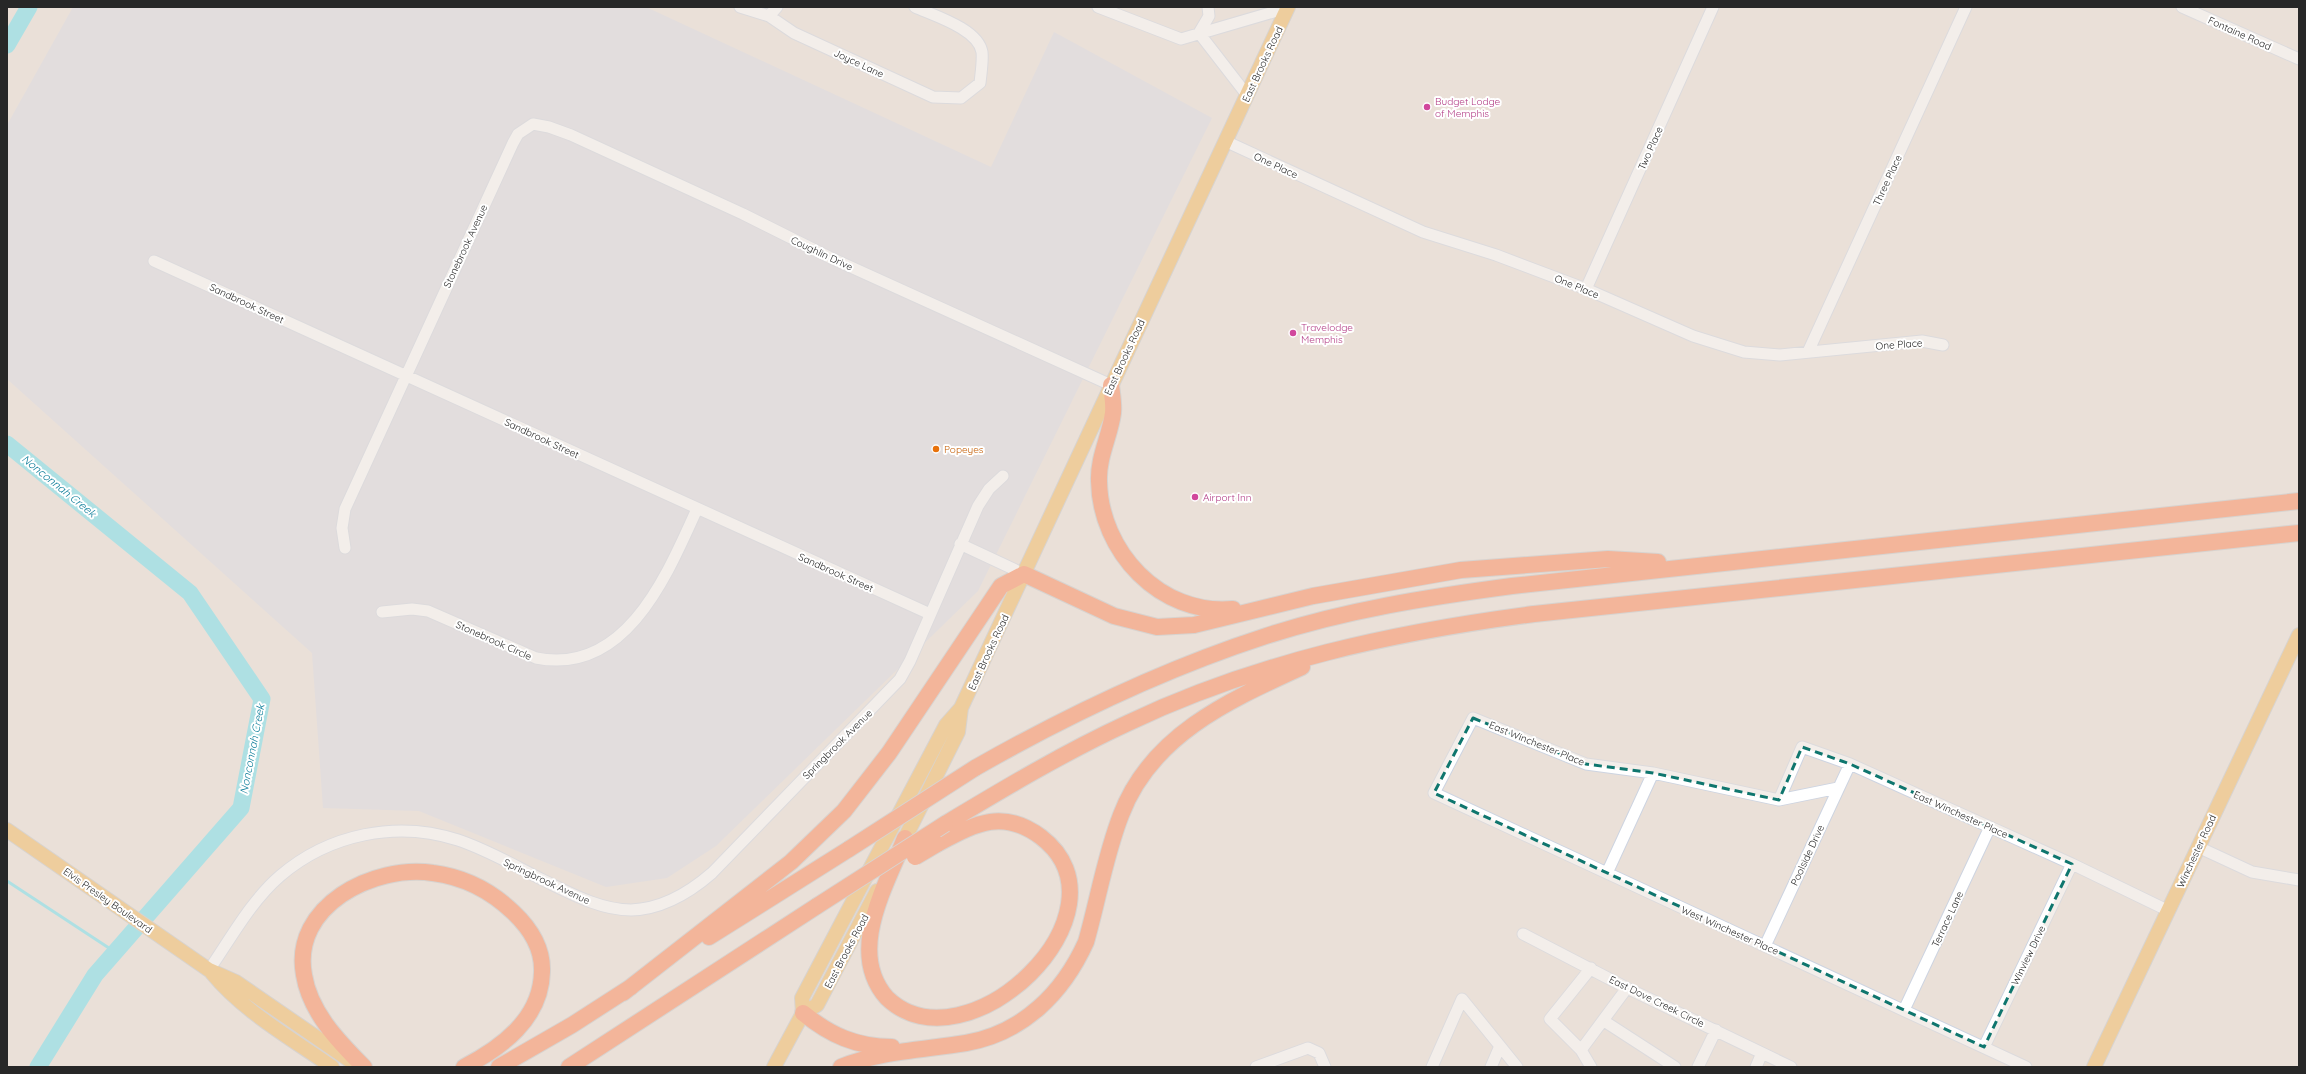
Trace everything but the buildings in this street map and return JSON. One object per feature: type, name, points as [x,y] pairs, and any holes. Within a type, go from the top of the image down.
[{"type":"highway","points":[[1111,385],[1114,411],[1100,463],[1099,481],[1104,516],[1122,554],[1146,581],[1159,591],[1187,604],[1207,609],[1226,610],[1266,606]]},
{"type":"highway","points":[[499,1067],[622,993],[974,768],[1068,716],[1157,676],[1260,638],[1309,624],[1436,596],[1700,565],[2299,501]]},
{"type":"highway","points":[[569,1067],[817,906],[884,865],[946,824],[1022,778],[1129,722],[1237,680],[1351,646],[1423,630],[1534,614],[2299,533]]},
{"type":"highway","points":[[622,993],[790,862],[844,811],[889,753],[1001,586],[1024,574],[1114,616],[1157,628],[1194,625],[1266,606],[1390,581],[1461,570],[1521,564],[1608,559],[1700,565]]},
{"type":"highway","points":[[841,1067],[869,1058],[967,1042],[994,1035],[1015,1026],[1033,1014],[1059,987],[1077,961],[1086,942],[1121,814],[1142,776],[1172,741],[1193,724],[1222,706],[1351,646]]},
{"type":"highway","points":[[884,865],[914,858],[971,826],[1004,821],[1020,824],[1046,842],[1056,852],[1068,877],[1069,891],[1064,923],[1056,943],[1032,979],[1018,992],[989,1009],[960,1019],[946,1021],[918,1018],[895,1006],[877,984],[871,970],[869,948],[873,924],[905,838]]},
{"type":"highway","points":[[364,1067],[329,1028],[313,1002],[303,974],[303,958],[307,936],[318,915],[342,894],[376,878],[416,872],[432,872],[452,877],[485,890],[502,902],[529,929],[536,941],[541,956],[542,981],[531,1011],[519,1028],[502,1044],[464,1067]]},
{"type":"highway","points":[[803,1013],[829,1032],[861,1045],[933,1047]]},
{"type":"main road","name":"East Brooks Road","points":[[774,1067],[803,1013],[817,1005],[905,838],[958,732],[962,708],[1111,385],[1288,8]]},
{"type":"main road","name":"Winchester Road","points":[[2094,1067],[2299,635]]},
{"type":"main road","name":"East Brooks Road","points":[[803,1013],[802,998],[946,724],[962,708]]},
{"type":"main road","name":"Elvis Presley Boulevard","points":[[7,830],[193,958],[209,970],[227,991],[265,1020],[332,1067]]},
{"type":"main road","name":"Elvis Presley Boulevard","points":[[209,970],[236,982],[360,1067]]},
{"type":"street","name":"Joyce Lane","points":[[740,7],[769,16],[794,33],[932,97],[961,98],[980,83],[982,53],[978,41],[964,30],[915,7]]},
{"type":"street","points":[[769,16],[777,7]]},
{"type":"street","points":[[1098,7],[1181,39],[1288,8]]},
{"type":"street","points":[[1199,33],[1209,16],[1208,7]]},
{"type":"street","name":"Two Place","points":[[1586,289],[1713,7]]},
{"type":"street","name":"Three Place","points":[[1808,352],[1966,7]]},
{"type":"street","name":"Fontaine Road","points":[[2182,7],[2299,59]]},
{"type":"street","points":[[1199,33],[1247,95]]},
{"type":"street","name":"Stonebrook Avenue","points":[[405,376],[512,143],[518,134],[533,124]]},
{"type":"street","name":"Coughlin Drive","points":[[533,124],[549,126],[571,135],[743,214],[831,258],[1111,385]]},
{"type":"street","name":"One Place","points":[[1225,141],[1423,232],[1496,255],[1586,289],[1693,336],[1744,352],[1780,355],[1922,342],[1943,345]]},
{"type":"street","name":"Sandbrook Street","points":[[154,261],[930,614]]},
{"type":"street","points":[[345,548],[342,528],[345,509],[405,376]]},
{"type":"street","name":"Springbrook Avenue","points":[[209,970],[259,899],[290,868],[331,845],[378,832],[427,833],[459,840],[576,896],[610,907],[630,910],[650,907],[682,895],[712,873],[890,691],[906,670],[960,544],[983,497],[1003,476]]},
{"type":"street","name":"Stonebrook Circle","points":[[382,612],[423,610],[536,658],[553,661],[578,658],[593,654],[607,645],[642,612],[669,572],[697,509]]},
{"type":"street","points":[[960,544],[1024,574]]},
{"type":"street","name":"East Winchester Place","points":[[1434,793],[1473,718],[1586,764],[1653,773],[1779,800],[1838,788]]},
{"type":"street","name":"East Winchester Place","points":[[1779,800],[1802,747],[1850,764],[2072,864],[2169,911]]},
{"type":"street","name":"Poolside Drive","points":[[1765,946],[1850,764]]},
{"type":"street","points":[[1607,873],[1653,773]]},
{"type":"street","name":"West Winchester Place","points":[[1434,793],[2026,1067]]},
{"type":"street","name":"Terrace Lane","points":[[1904,1010],[1990,827]]},
{"type":"street","points":[[2198,847],[2252,872],[2299,880]]},
{"type":"street","name":"Winview Drive","points":[[1984,1047],[2072,864]]},
{"type":"street","name":"East Dove Creek Circle","points":[[1523,934],[1627,988],[1791,1067]]},
{"type":"street","points":[[1591,968],[1550,1019],[1581,1050],[1591,1067]]},
{"type":"street","points":[[1581,1050],[1627,988]]},
{"type":"street","points":[[1432,1067],[1462,999],[1516,1067]]},
{"type":"street","points":[[1604,1021],[1675,1067]]},
{"type":"street","points":[[1698,1067],[1716,1030]]},
{"type":"street","points":[[1491,1067],[1500,1046]]},
{"type":"street","points":[[1256,1067],[1308,1048],[1319,1053],[1325,1067]]},
{"type":"street","points":[[1756,1067],[1762,1053]]},
{"type":"highlighted area","points":[[1473,718],[1586,764],[1653,773],[1779,800],[1802,747],[1850,764],[2072,864],[1984,1047],[1434,793]]},
{"type":"shaded area","points":[[73,7],[646,7],[991,167],[1054,32],[1212,118],[978,591],[716,846],[667,878],[606,887],[419,811],[323,808],[312,653],[7,379],[7,125]]},
{"type":"waterway","name":"Nonconnah Creek","points":[[7,45],[29,7]]},
{"type":"waterway","name":"Nonconnah Creek","points":[[7,444],[190,593],[262,699],[241,808],[95,975],[38,1067]]},
{"type":"waterway","points":[[7,881],[115,952]]},
{"type":"place","name":"Budget Lodge of Memphis","points":[[1427,107]]},
{"type":"place","name":"Travelodge Memphis","points":[[1293,333]]},
{"type":"place","name":"Popeyes","points":[[936,449]]},
{"type":"place","name":"Airport Inn","points":[[1195,497]]}]
